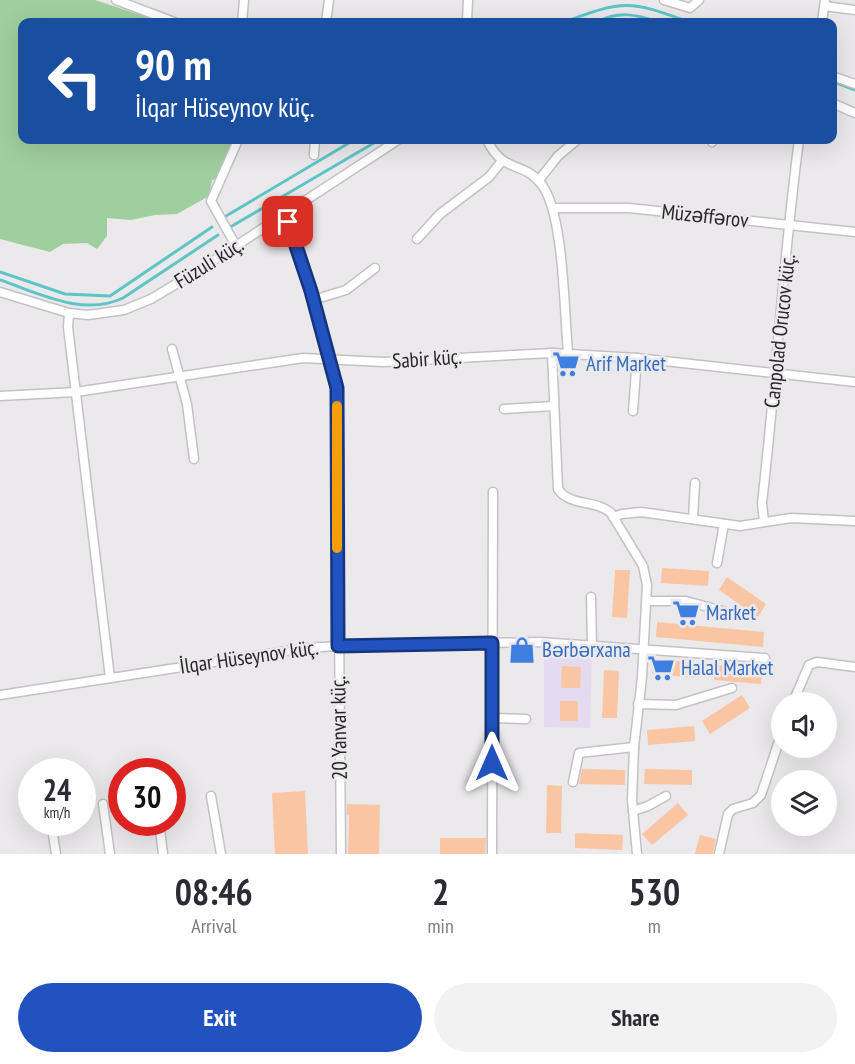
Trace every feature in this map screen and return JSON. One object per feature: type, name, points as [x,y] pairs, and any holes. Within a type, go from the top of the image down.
[{"type":"street","points":[[116,0],[163,18]]},
{"type":"street","points":[[242,18],[244,0]]},
{"type":"street","points":[[327,18],[329,0]]},
{"type":"street","points":[[467,18],[468,0]]},
{"type":"street","points":[[663,0],[690,8],[699,0]]},
{"type":"street","points":[[823,18],[825,3],[855,10]]},
{"type":"street","points":[[837,78],[855,84]]},
{"type":"street","points":[[837,105],[855,112]]},
{"type":"street","points":[[236,144],[211,201],[236,246]]},
{"type":"street","points":[[314,155],[315,144]]},
{"type":"street","name":"Füzuli küç.","points":[[0,292],[69,313],[88,315],[124,310],[151,299],[392,144]]},
{"type":"street","points":[[490,144],[501,162],[529,173],[538,180],[555,208],[568,352]]},
{"type":"street","points":[[538,180],[558,156],[572,144]]},
{"type":"street","name":"Canpolad Orucov küç.","points":[[764,522],[762,503],[777,373],[791,224],[792,184],[798,144]]},
{"type":"street","points":[[417,239],[440,214],[489,177],[501,162]]},
{"type":"street","name":"Müzəffərov","points":[[555,208],[629,208],[855,232]]},
{"type":"street","name":"20 Yanvar küç.","points":[[285,214],[313,300],[321,334],[331,359],[337,388],[341,854]]},
{"type":"street","points":[[313,300],[346,290],[375,268]]},
{"type":"street","points":[[69,313],[68,327],[110,678]]},
{"type":"street","points":[[172,349],[187,404],[194,459]]},
{"type":"street","points":[[552,352],[558,489],[566,498],[603,506],[614,518],[643,566],[648,601],[634,747],[633,811],[637,854]]},
{"type":"street","name":"Sabir küç.","points":[[0,396],[76,392],[180,379],[303,358],[383,362],[552,352],[637,358],[855,382]]},
{"type":"street","points":[[633,411],[637,358]]},
{"type":"street","points":[[504,409],[554,406]]},
{"type":"street","points":[[693,519],[695,483]]},
{"type":"street","points":[[492,854],[494,492]]},
{"type":"street","points":[[614,518],[622,514],[641,512],[749,526],[799,517],[855,521]]},
{"type":"street","points":[[717,563],[724,524]]},
{"type":"street","points":[[591,597],[591,646]]},
{"type":"street","points":[[648,601],[686,601],[737,615]]},
{"type":"street","name":"İlqar Hüseynov küç.","points":[[0,695],[338,646],[540,642],[765,658]]},
{"type":"street","points":[[797,692],[809,665],[817,662],[855,667]]},
{"type":"street","points":[[638,704],[676,705],[732,688]]},
{"type":"street","points":[[492,718],[526,719]]},
{"type":"street","points":[[573,782],[579,753],[634,747]]},
{"type":"street","points":[[719,854],[728,814],[733,809],[753,803],[761,795],[773,758]]},
{"type":"street","points":[[212,796],[220,854]]},
{"type":"street","points":[[633,811],[666,796]]},
{"type":"street","points":[[103,804],[110,854]]},
{"type":"street","points":[[53,836],[56,854]]},
{"type":"street","points":[[161,836],[163,854]]},
{"type":"shaded area","points":[[544,651],[592,652],[590,728],[544,727]]},
{"type":"green space","points":[[0,0],[95,0],[150,18],[18,18],[18,144],[232,144],[219,178],[212,180],[209,196],[177,214],[155,215],[131,220],[107,218],[107,236],[97,249],[87,243],[63,244],[50,252],[0,239]]},
{"type":"building","points":[[662,568],[709,571],[708,586],[661,583]]},
{"type":"building","points":[[615,570],[630,570],[627,618],[612,617]]},
{"type":"building","points":[[727,577],[766,604],[758,617],[719,590]]},
{"type":"building","points":[[657,622],[764,632],[763,647],[656,637]]},
{"type":"building","points":[[653,659],[701,663],[700,678],[652,674]]},
{"type":"building","points":[[715,665],[762,669],[761,684],[714,680]]},
{"type":"building","points":[[562,666],[581,667],[580,688],[561,688]]},
{"type":"building","points":[[604,670],[619,671],[617,718],[602,718]]},
{"type":"building","points":[[742,695],[750,708],[710,734],[702,721]]},
{"type":"building","points":[[560,701],[578,701],[578,721],[560,721]]},
{"type":"building","points":[[694,726],[695,741],[648,745],[647,730]]},
{"type":"building","points":[[582,769],[625,770],[625,785],[579,784]]},
{"type":"building","points":[[645,769],[692,770],[692,785],[644,784]]},
{"type":"building","points":[[547,785],[562,786],[561,833],[546,833]]},
{"type":"building","points":[[305,791],[308,854],[275,854],[272,793]]},
{"type":"building","points":[[678,803],[688,815],[652,845],[642,834]]},
{"type":"building","points":[[347,804],[380,805],[379,854],[348,854]]},
{"type":"building","points":[[575,833],[623,835],[622,850],[575,848]]},
{"type":"building","points":[[700,835],[716,839],[713,854],[695,854]]},
{"type":"building","points":[[440,838],[486,838],[485,854],[440,854]]},
{"type":"waterway","points":[[576,18],[600,10],[626,6],[653,10],[677,18]]},
{"type":"waterway","points":[[607,18],[620,15],[645,18]]},
{"type":"waterway","points":[[837,83],[855,90]]},
{"type":"waterway","points":[[226,216],[347,144]]},
{"type":"waterway","points":[[232,226],[372,144]]},
{"type":"waterway","points":[[0,272],[65,294],[110,296],[212,227]]},
{"type":"waterway","points":[[0,280],[61,301],[92,305],[108,303],[123,298],[218,235]]},
{"type":"slow traffic","points":[[337,406],[337,548]]},
{"type":"place","name":"Arif Market","points":[[566,364]]},
{"type":"place","name":"Market","points":[[686,613]]},
{"type":"place","name":"Bərbərxana","points":[[522,650]]},
{"type":"place","name":"Halal Market","points":[[661,668]]},
{"type":"route","points":[[288,222],[311,291],[337,388],[338,646],[492,643],[492,763]]}]
